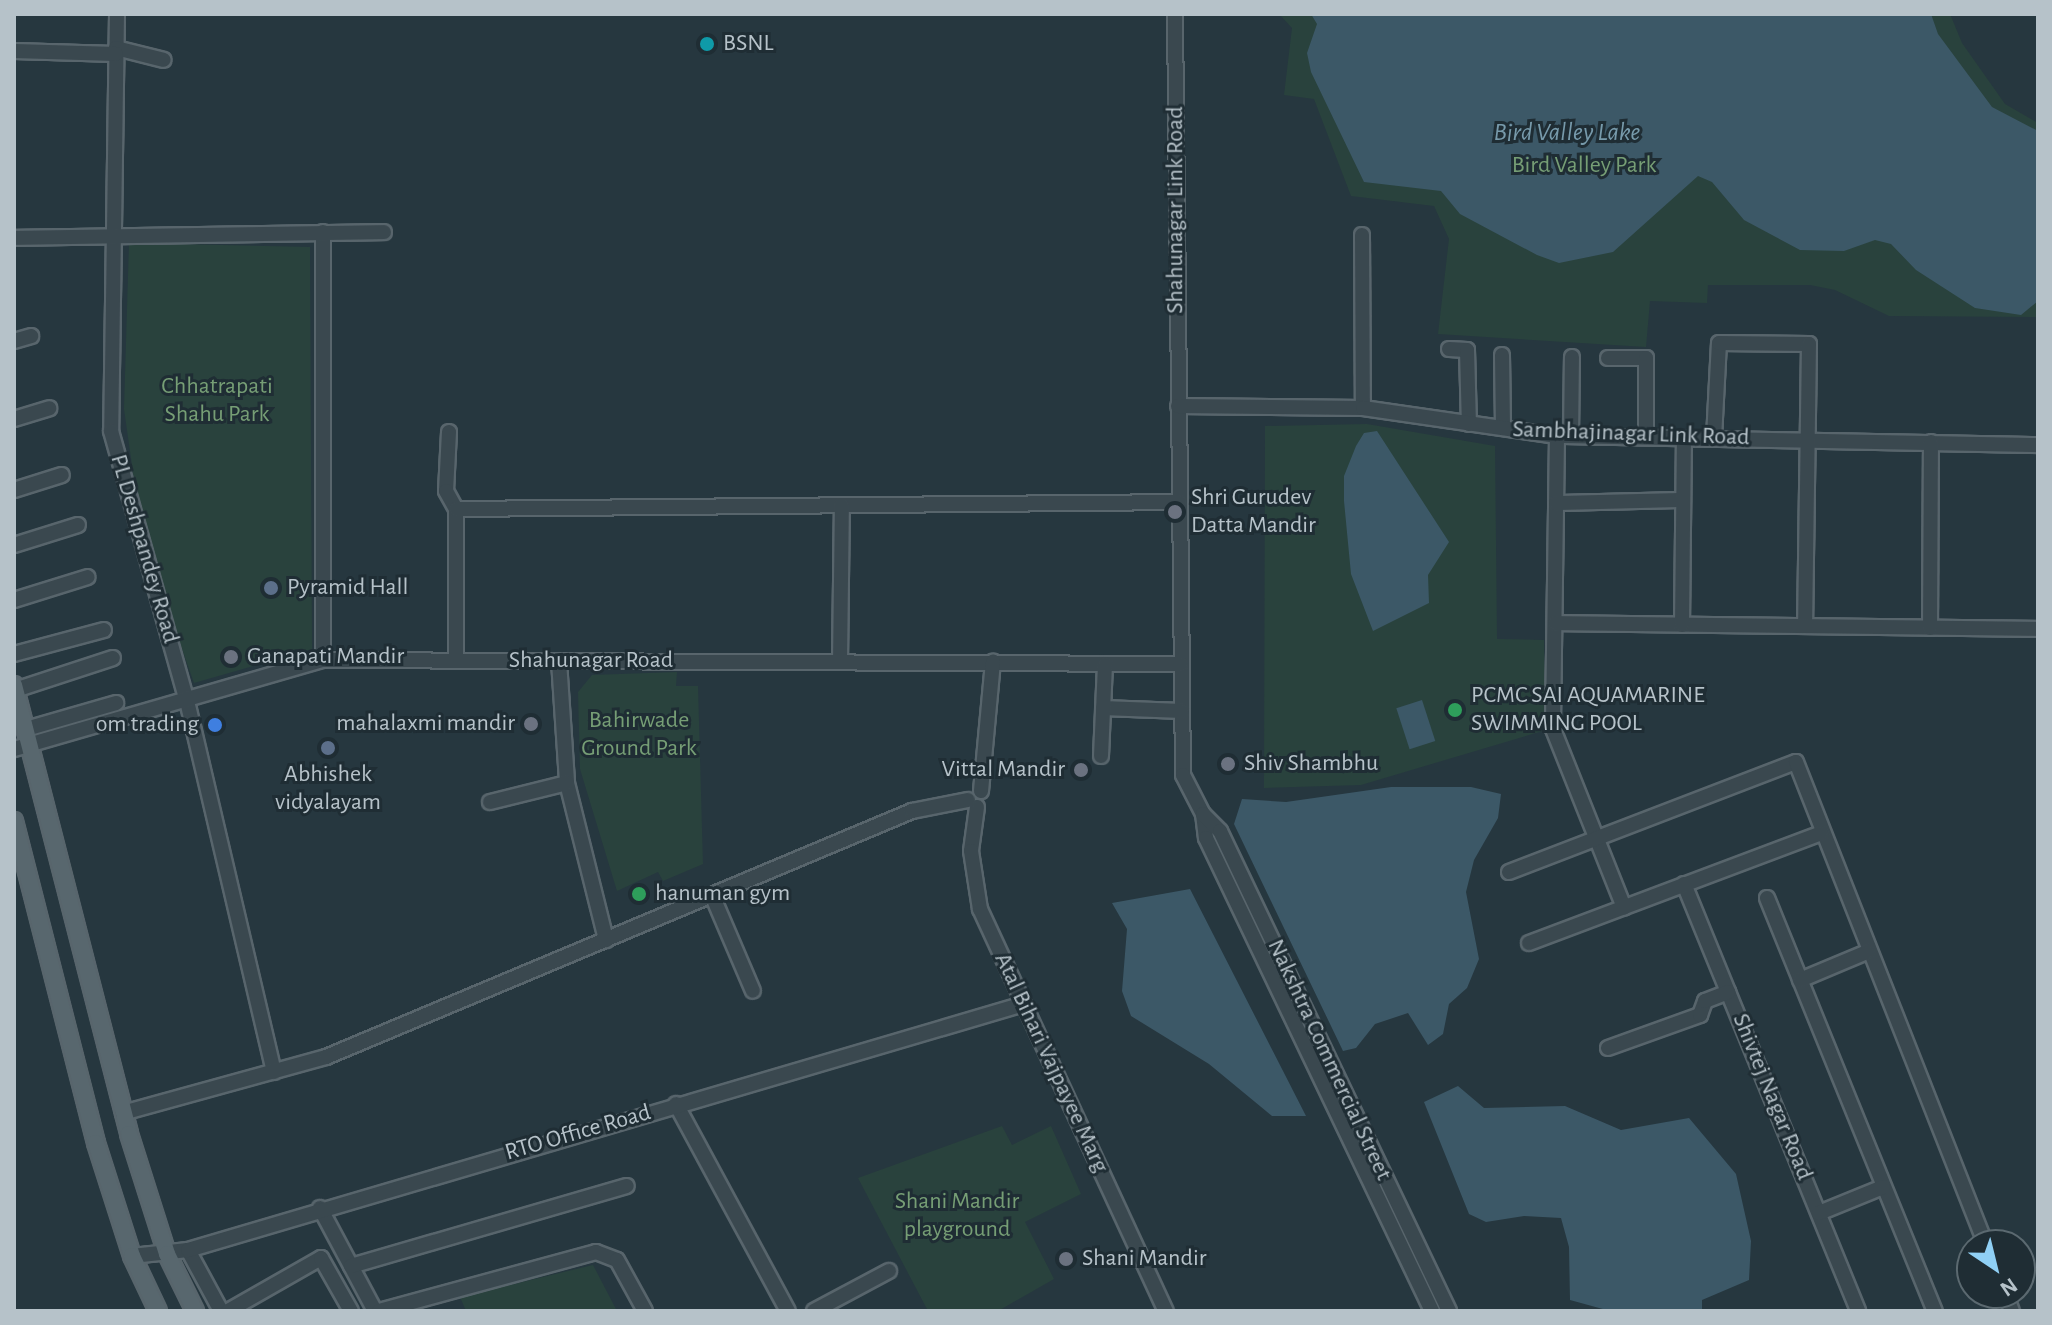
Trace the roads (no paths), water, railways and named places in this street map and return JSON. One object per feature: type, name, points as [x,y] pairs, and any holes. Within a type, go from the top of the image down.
[{"type":"main road","points":[[15,688],[23,741],[123,1113],[167,1254],[195,1311]]},
{"type":"main road","points":[[14,821],[93,1133],[132,1256],[158,1311]]},
{"type":"street","name":"PL Deshpandey Road","points":[[117,14],[111,431],[187,701],[274,1072]]},
{"type":"street","name":"Shahunagar Link Road","points":[[1175,14],[1178,406]]},
{"type":"street","points":[[14,51],[116,51],[164,60]]},
{"type":"street","points":[[323,232],[323,660]]},
{"type":"street","points":[[14,238],[384,232]]},
{"type":"street","points":[[1362,235],[1363,408]]},
{"type":"street","points":[[14,341],[31,336]]},
{"type":"street","points":[[1714,438],[1719,343],[1809,344],[1805,626]]},
{"type":"street","points":[[1449,349],[1467,350],[1469,424]]},
{"type":"street","points":[[1502,355],[1503,428]]},
{"type":"street","points":[[1572,357],[1556,503],[1553,729],[1624,907]]},
{"type":"street","points":[[1608,358],[1646,358],[1646,437]]},
{"type":"street","name":"Sambhajinagar Link Road","points":[[1178,406],[1363,408],[1564,436],[2038,445]]},
{"type":"street","name":"Nakshtra Commercial Street","points":[[1178,406],[1183,775],[1203,814],[1220,831],[1449,1311]]},
{"type":"street","points":[[14,419],[49,408]]},
{"type":"street","points":[[449,432],[446,491],[456,509],[456,661]]},
{"type":"street","points":[[1682,625],[1684,438]]},
{"type":"street","points":[[1930,628],[1931,442]]},
{"type":"street","points":[[14,490],[62,475]]},
{"type":"street","points":[[1556,503],[1683,500]]},
{"type":"street","points":[[456,509],[1180,502]]},
{"type":"street","points":[[840,662],[842,505]]},
{"type":"street","points":[[14,545],[78,525]]},
{"type":"street","points":[[14,600],[88,577]]},
{"type":"street","points":[[1555,623],[2038,629]]},
{"type":"street","points":[[14,654],[104,630]]},
{"type":"street","points":[[15,688],[113,658]]},
{"type":"street","name":"Shahunagar Road","points":[[23,741],[187,701],[323,660],[1181,664]]},
{"type":"street","points":[[559,661],[567,783],[606,940]]},
{"type":"street","name":"Atal Bihari Vajpayee Marg","points":[[993,662],[975,799],[973,882],[1024,1004],[1166,1311]]},
{"type":"street","points":[[1101,756],[1105,664]]},
{"type":"street","points":[[23,741],[116,703]]},
{"type":"street","points":[[1103,708],[1182,711]]},
{"type":"street","points":[[1509,872],[1796,762],[1867,952],[1980,1229]]},
{"type":"street","points":[[490,802],[567,783]]},
{"type":"street","points":[[123,1113],[326,1057],[912,811],[975,799]]},
{"type":"street","name":"Nakshtra Commercial Street","points":[[1203,814],[1206,838],[1432,1311]]},
{"type":"street","points":[[1529,943],[1821,833]]},
{"type":"street","name":"Shivtej Nagar Road","points":[[1684,884],[1858,1311]]},
{"type":"street","points":[[712,895],[753,991]]},
{"type":"street","points":[[1767,898],[1935,1311]]},
{"type":"street","points":[[1800,980],[1867,952]]},
{"type":"street","points":[[1608,1048],[1700,1015],[1705,1001],[1728,992]]},
{"type":"street","name":"RTO Office Road","points":[[132,1256],[188,1250],[320,1208],[1024,1004]]},
{"type":"street","points":[[676,1104],[788,1311]]},
{"type":"street","points":[[351,1266],[627,1186]]},
{"type":"street","points":[[1819,1213],[1883,1187]]},
{"type":"street","points":[[320,1208],[377,1311],[596,1252],[617,1260],[645,1311]]},
{"type":"street","points":[[188,1250],[221,1311]]},
{"type":"street","points":[[228,1311],[321,1258],[351,1311]]},
{"type":"street","points":[[814,1311],[889,1271]]},
{"type":"water","name":"Bird Valley Lake","points":[[1311,14],[1931,14],[1938,34],[1992,107],[2038,131],[2038,301],[2021,315],[1975,308],[1916,270],[1891,244],[1875,240],[1844,251],[1800,250],[1744,220],[1712,182],[1698,176],[1613,252],[1559,263],[1537,255],[1460,214],[1441,191],[1364,182],[1311,72],[1307,53],[1317,24]]},
{"type":"water","points":[[1377,431],[1449,542],[1428,575],[1429,603],[1373,631],[1351,574],[1344,476],[1364,433]]},
{"type":"water","points":[[1422,700],[1435,741],[1410,749],[1396,708]]},
{"type":"water","points":[[1391,787],[1471,787],[1501,794],[1498,818],[1474,860],[1466,892],[1479,959],[1467,988],[1449,1004],[1443,1034],[1428,1045],[1408,1013],[1375,1024],[1356,1048],[1343,1051],[1234,824],[1242,799],[1286,802]]},
{"type":"water","points":[[1190,889],[1306,1116],[1272,1116],[1209,1064],[1131,1016],[1122,991],[1127,929],[1112,903]]},
{"type":"water","points":[[1458,1086],[1484,1108],[1565,1106],[1621,1130],[1689,1118],[1736,1174],[1751,1241],[1749,1280],[1702,1300],[1702,1311],[1610,1311],[1570,1300],[1569,1247],[1561,1218],[1524,1216],[1486,1222],[1469,1214],[1424,1102]]},
{"type":"place","name":"BSNL","points":[[707,44]]},
{"type":"place","name":"Shri Gurudev Datta Mandir","points":[[1175,512]]},
{"type":"place","name":"Pyramid Hall","points":[[271,588]]},
{"type":"place","name":"Ganapati Mandir","points":[[231,657]]},
{"type":"place","name":"PCMC SAI AQUAMARINE SWIMMING POOL","points":[[1455,710]]},
{"type":"place","name":"mahalaxmi mandir","points":[[531,724]]},
{"type":"place","name":"om trading","points":[[215,725]]},
{"type":"place","name":"Abhishek vidyalayam","points":[[328,748]]},
{"type":"place","name":"Shiv Shambhu","points":[[1228,764]]},
{"type":"place","name":"Vittal Mandir","points":[[1081,770]]},
{"type":"place","name":"hanuman gym","points":[[639,894]]},
{"type":"place","name":"Shani Mandir","points":[[1066,1259]]},
{"type":"park label","name":"Bird Valley Park","points":[[1584,166]]},
{"type":"park label","name":"Chhatrapati Shahu Park","points":[[217,401]]},
{"type":"park label","name":"Bahirwade Ground Park","points":[[639,735]]},
{"type":"park label","name":"Shani Mandir playground","points":[[957,1216]]}]
